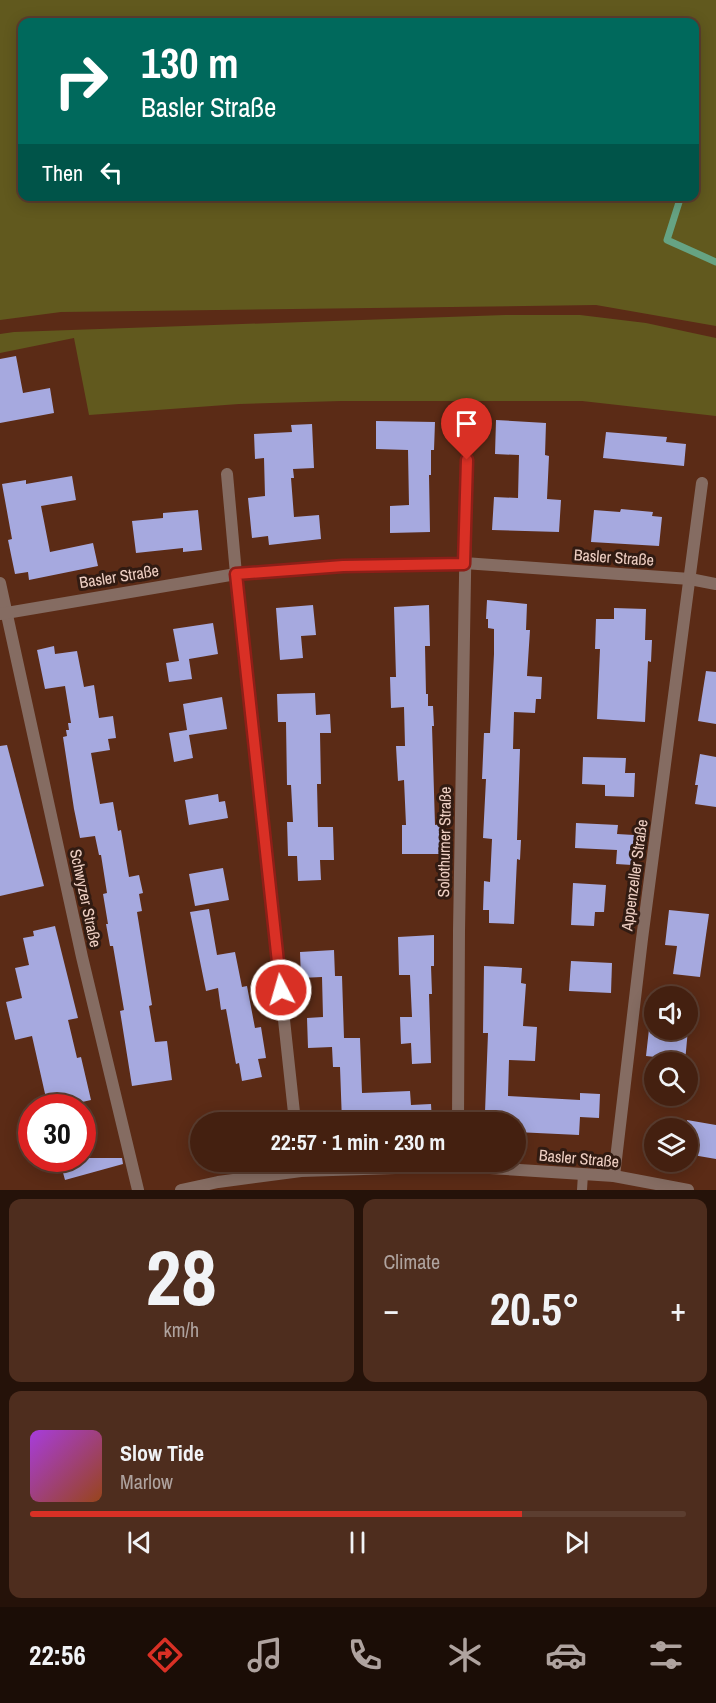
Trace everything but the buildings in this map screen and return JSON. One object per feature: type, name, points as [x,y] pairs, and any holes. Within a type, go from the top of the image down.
[{"type":"street","points":[[464,564],[467,460]]},
{"type":"street","points":[[227,474],[295,1112]]},
{"type":"street","points":[[690,579],[702,483]]},
{"type":"street","name":"Basler Straße","points":[[3,612],[236,574],[343,566],[464,564],[690,579],[716,584]]},
{"type":"street","name":"Solothurner Straße","points":[[458,1112],[464,564]]},
{"type":"street","name":"Appenzeller Straße","points":[[614,1176],[642,939],[690,579]]},
{"type":"street","points":[[0,583],[3,612]]},
{"type":"street","name":"Schwyzer Straße","points":[[3,612],[138,1190]]},
{"type":"street","name":"Basler Straße","points":[[526,1169],[614,1176],[688,1190]]},
{"type":"street","name":"Basler Straße","points":[[181,1190],[269,1172]]},
{"type":"lane","points":[[582,1190],[583,1174]]},
{"type":"shaded area","points":[[0,0],[716,0],[716,326],[596,305],[61,312],[0,320]]},
{"type":"shaded area","points":[[505,315],[580,315],[646,323],[716,338],[716,416],[582,401],[341,401],[239,404],[89,415],[74,338],[0,353],[0,334],[14,332]]},
{"type":"waterway","points":[[679,201],[667,240],[716,262]]},
{"type":"route","points":[[281,990],[236,574],[343,566],[464,564],[467,460]]}]
